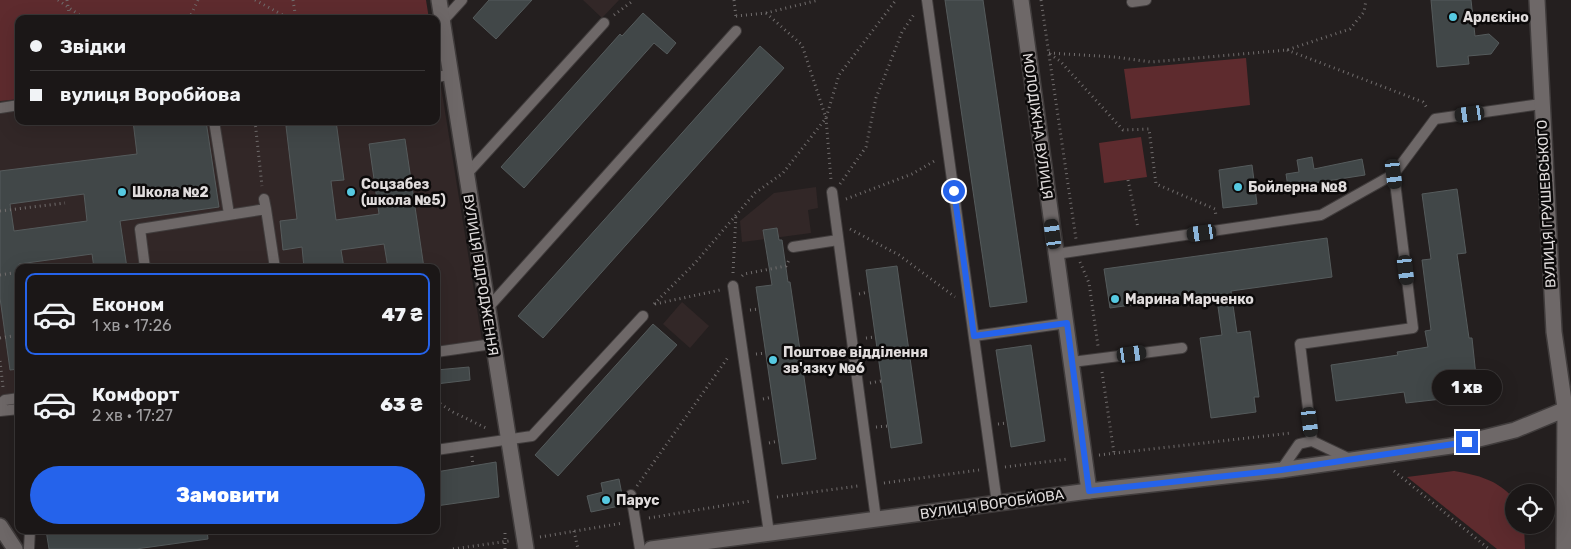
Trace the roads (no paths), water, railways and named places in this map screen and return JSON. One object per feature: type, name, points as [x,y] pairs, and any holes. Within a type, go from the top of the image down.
[{"type":"main road","name":"ВУЛИЦЯ ВІДРОДЖЕННЯ","points":[[439,0],[442,22],[443,76],[466,175],[525,544]]},
{"type":"main road","name":"МОЛОДІЖНА ВУЛИЦЯ","points":[[1021,0],[1089,491]]},
{"type":"main road","name":"ВУЛИЦЯ ГРУШЕВСЬКОГО","points":[[1537,0],[1540,104],[1554,332],[1568,408],[1564,549]]},
{"type":"main road","name":"ВУЛИЦЯ ВОРОБЙОВА","points":[[651,549],[1089,491],[1281,470],[1451,446],[1515,430],[1568,408]]},
{"type":"main road","points":[[0,526],[15,549]]},
{"type":"lane","points":[[442,22],[462,0]]},
{"type":"lane","points":[[1132,2],[1146,0]]},
{"type":"lane","points":[[928,1],[997,503]]},
{"type":"lane","points":[[466,175],[604,23]]},
{"type":"lane","points":[[487,309],[736,31]]},
{"type":"lane","points":[[1056,254],[1321,215],[1394,174],[1435,118],[1540,104]]},
{"type":"lane","points":[[0,108],[15,106]]},
{"type":"lane","points":[[215,125],[229,214]]},
{"type":"lane","points":[[1312,441],[1300,344],[1413,328],[1394,174]]},
{"type":"lane","points":[[832,198],[876,519]]},
{"type":"lane","points":[[144,264],[140,229],[229,214],[265,204],[274,264]]},
{"type":"lane","points":[[793,247],[838,240]]},
{"type":"lane","points":[[733,286],[769,533]]},
{"type":"lane","points":[[440,449],[532,436],[643,316]]},
{"type":"lane","points":[[974,336],[1067,323]]},
{"type":"lane","points":[[440,351],[492,344]]},
{"type":"lane","points":[[1072,362],[1182,348]]},
{"type":"lane","points":[[2,402],[15,399]]},
{"type":"lane","points":[[0,411],[15,409]]},
{"type":"lane","points":[[1281,470],[1300,444],[1312,441],[1350,460]]},
{"type":"lane","points":[[631,495],[640,549]]},
{"type":"lane","points":[[29,549],[30,534]]},
{"type":"place","name":"Арлєкіно","points":[[1453,17]]},
{"type":"place","name":"Бойлерна №8","points":[[1238,187]]},
{"type":"place","name":"Школа №2","points":[[122,192]]},
{"type":"place","name":"Соцзабез (школа №5)","points":[[351,192]]},
{"type":"place","name":"Марина Марченко","points":[[1115,299]]},
{"type":"place","name":"Поштове відділення зв'язку №6","points":[[773,360]]},
{"type":"place","name":"Парус","points":[[606,500]]}]
